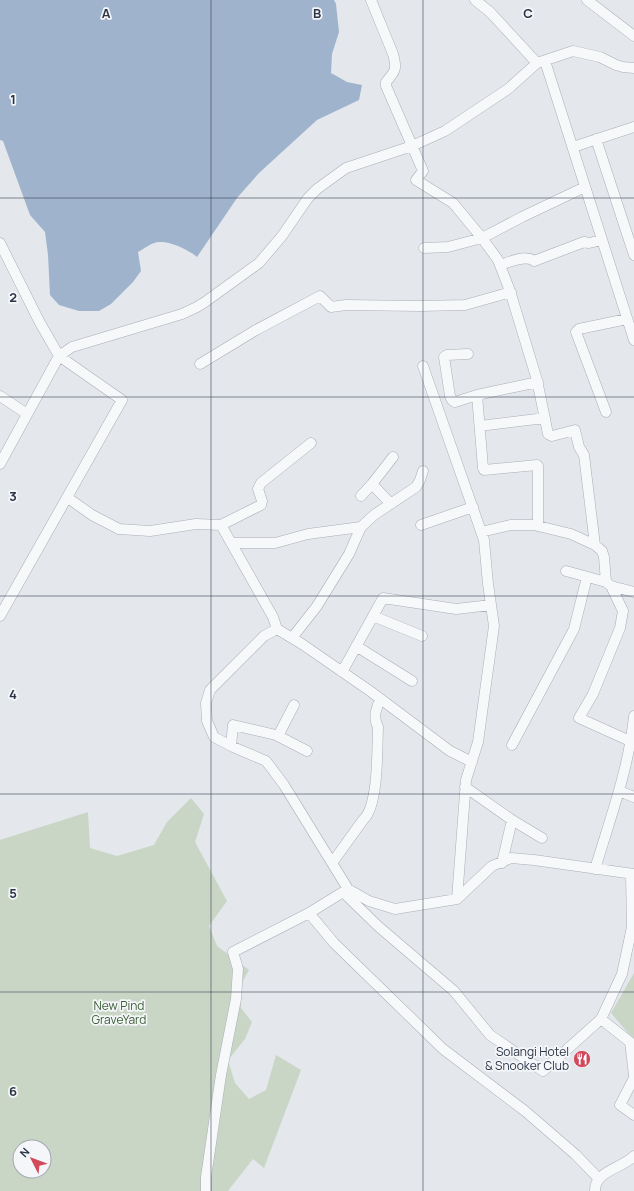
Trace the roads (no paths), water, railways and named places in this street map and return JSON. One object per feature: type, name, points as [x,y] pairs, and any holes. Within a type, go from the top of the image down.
[{"type":"street","points":[[371,0],[396,63],[395,72],[386,82],[386,86],[424,171],[416,180],[453,203],[482,238],[500,265],[511,292],[538,382],[548,434],[552,436],[575,430],[579,447],[584,455],[595,545]]},
{"type":"street","points":[[475,0],[490,12],[541,62],[573,147],[634,340]]},
{"type":"street","points":[[587,0],[634,36]]},
{"type":"street","points":[[0,464],[59,356],[72,347],[174,316],[197,307],[259,263],[282,236],[308,198],[317,189],[346,168],[412,146],[452,126],[508,89],[541,62],[573,51],[600,56],[616,65],[634,68]]},
{"type":"street","points":[[573,147],[634,127]]},
{"type":"street","points":[[596,140],[634,255]]},
{"type":"street","points":[[424,248],[448,247],[482,238],[585,187]]},
{"type":"street","points":[[500,265],[525,258],[531,258],[534,262],[584,242],[589,243],[602,240]]},
{"type":"street","points":[[0,243],[39,321],[59,356],[122,400],[0,616]]},
{"type":"street","points":[[200,364],[256,330],[320,296],[331,307],[346,305],[420,306],[465,304],[511,292]]},
{"type":"street","points":[[606,412],[576,332],[579,330],[628,319]]},
{"type":"street","points":[[468,354],[447,355],[444,357],[450,396],[455,402],[477,395],[538,382]]},
{"type":"street","points":[[423,366],[484,540],[490,605],[494,626],[478,742],[465,787],[457,899]]},
{"type":"street","points":[[477,395],[483,468],[484,470],[538,466],[538,526]]},
{"type":"street","points":[[0,396],[27,414]]},
{"type":"street","points":[[480,426],[545,418]]},
{"type":"street","points":[[68,498],[92,515],[119,530],[150,531],[196,524],[222,525],[261,505],[262,501],[258,489],[262,483],[311,443]]},
{"type":"street","points":[[361,496],[393,457]]},
{"type":"street","points":[[292,638],[321,600],[349,554],[361,527],[374,515],[416,487],[423,471]]},
{"type":"street","points":[[372,484],[391,504]]},
{"type":"street","points":[[421,525],[473,507]]},
{"type":"street","points":[[222,525],[273,617],[277,629],[381,699],[450,751],[472,762]]},
{"type":"street","points":[[481,532],[510,525],[538,526],[571,534],[595,545],[602,551],[609,584],[623,611],[620,628],[593,694],[579,718],[631,749]]},
{"type":"street","points":[[231,543],[275,543],[308,534],[361,527]]},
{"type":"street","points":[[566,571],[634,592]]},
{"type":"street","points":[[512,745],[574,629],[587,577]]},
{"type":"street","points":[[342,672],[383,598],[456,609],[490,605]]},
{"type":"street","points":[[373,616],[422,636]]},
{"type":"street","points":[[277,629],[264,636],[210,690],[206,703],[207,721],[214,736],[231,746],[266,761],[284,785],[348,888],[368,901],[395,909],[457,899],[492,866],[512,858],[633,874],[632,927],[622,974],[601,1019],[542,1071],[490,1035],[454,991],[379,927],[347,896],[348,888]]},
{"type":"street","points":[[356,646],[412,681]]},
{"type":"street","points":[[332,863],[363,820],[368,816],[371,806],[377,766],[378,727],[375,722],[376,709],[381,699]]},
{"type":"street","points":[[278,736],[294,704]]},
{"type":"street","points":[[595,869],[631,749],[634,716]]},
{"type":"street","points":[[231,746],[233,725],[278,736],[308,752]]},
{"type":"street","points":[[465,787],[512,820],[542,838]]},
{"type":"street","points":[[619,791],[634,797]]},
{"type":"street","points":[[502,862],[512,820]]},
{"type":"street","points":[[206,1191],[206,1177],[221,1075],[236,999],[238,969],[233,952],[309,913],[348,888]]},
{"type":"street","points":[[309,913],[334,943],[443,1049],[530,1116],[576,1155],[599,1179]]},
{"type":"street","points":[[601,1019],[630,1042],[634,1077],[620,1105],[634,1115]]},
{"type":"street","points":[[595,1191],[594,1188],[599,1179],[616,1167],[631,1160],[634,1156]]},
{"type":"water","points":[[0,0],[334,0],[336,4],[339,32],[332,54],[331,73],[347,82],[362,85],[359,100],[317,120],[259,173],[237,198],[197,257],[174,244],[156,242],[151,244],[138,252],[141,271],[133,282],[111,304],[99,311],[79,311],[59,305],[50,295],[45,232],[30,215],[3,141],[0,140]]},
{"type":"place","name":"Solangi Hotel & Snooker Club","points":[[582,1059]]},
{"type":"park label","name":"New Pind GraveYard","points":[[119,1013]]}]
